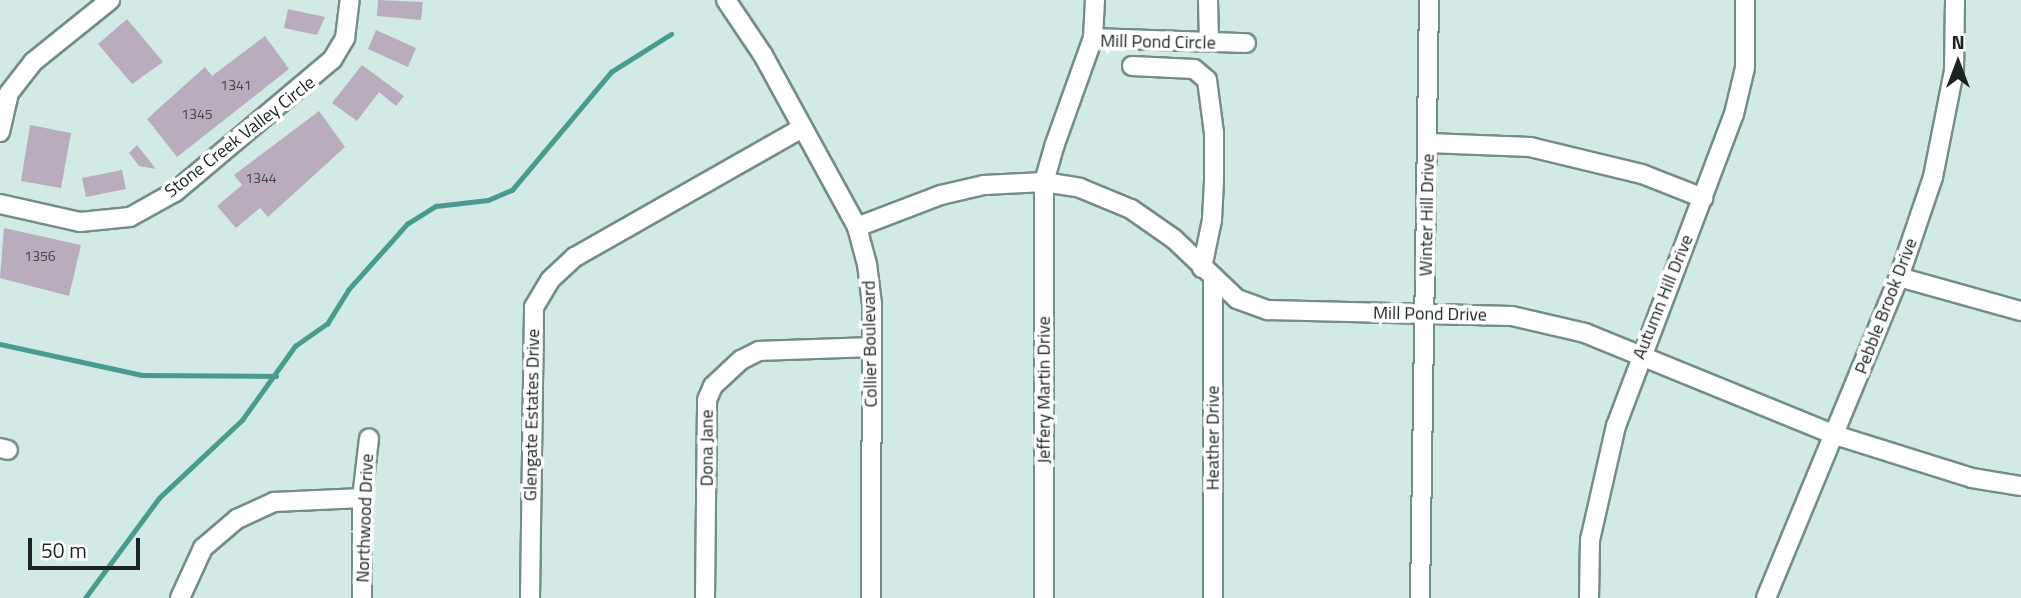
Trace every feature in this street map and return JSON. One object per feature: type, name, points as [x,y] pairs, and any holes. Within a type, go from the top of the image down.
[{"type":"street","points":[[0,132],[9,93],[33,62],[110,0]]},
{"type":"street","name":"Stone Creek Valley Circle","points":[[0,204],[80,222],[130,218],[175,192],[332,60],[345,38],[350,0]]},
{"type":"street","name":"Collier Boulevard","points":[[726,0],[802,128],[857,228],[871,284],[871,598]]},
{"type":"street","points":[[1094,38],[1095,0]]},
{"type":"street","points":[[1208,0],[1209,42]]},
{"type":"street","name":"Winter Hill Drive","points":[[1420,598],[1429,0]]},
{"type":"street","name":"Autumn Hill Drive","points":[[1589,598],[1590,540],[1616,426],[1640,355],[1734,114],[1745,68],[1745,0]]},
{"type":"street","name":"Pebble Brook Drive","points":[[1766,598],[1899,277],[1933,177],[1950,101],[1955,0]]},
{"type":"street","name":"Mill Pond Circle","points":[[1044,181],[1094,38],[1246,43]]},
{"type":"street","name":"Heather Drive","points":[[1132,66],[1194,69],[1207,80],[1214,181],[1207,273],[1213,598]]},
{"type":"street","name":"Glengate Estates Drive","points":[[530,598],[534,307],[551,280],[575,257],[802,128]]},
{"type":"street","points":[[1428,143],[1530,147],[1642,174],[1703,198]]},
{"type":"street","name":"Mill Pond Drive","points":[[857,228],[962,189],[1044,181],[1111,198],[1164,230],[1237,299],[1268,310],[1512,316],[1585,332],[1835,435],[1972,478],[2021,486]]},
{"type":"street","name":"Jeffery Martin Drive","points":[[1044,181],[1044,598]]},
{"type":"street","points":[[1899,277],[2021,311]]},
{"type":"street","name":"Dona Jane","points":[[705,598],[707,400],[713,386],[741,360],[760,351],[871,347]]},
{"type":"street","name":"Northwood Drive","points":[[362,598],[362,498],[369,438]]},
{"type":"street","points":[[180,598],[203,548],[237,519],[274,502],[362,498]]},
{"type":"building","points":[[378,0],[423,2],[421,20],[377,16]]},
{"type":"building","points":[[288,9],[325,17],[317,35],[284,28]]},
{"type":"building","points":[[127,19],[163,62],[132,84],[98,44]]},
{"type":"building","points":[[376,30],[416,48],[408,67],[368,49]]},
{"type":"building","points":[[265,36],[289,69],[177,157],[147,119],[205,67],[212,76]]},
{"type":"building","points":[[362,65],[404,96],[396,106],[379,92],[357,121],[332,103]]},
{"type":"building","points":[[319,111],[345,147],[268,217],[260,208],[236,228],[217,206],[242,185],[234,175]]},
{"type":"building","points":[[30,125],[71,133],[61,188],[21,181]]},
{"type":"building","points":[[137,145],[156,169],[139,166],[129,153]]},
{"type":"building","points":[[122,170],[126,189],[86,197],[82,178]]},
{"type":"building","points":[[4,228],[81,245],[69,296],[0,278]]},
{"type":"waterway","points":[[85,598],[159,498],[242,420],[295,346],[327,324],[348,290],[407,224],[436,206],[488,200],[512,190],[611,72],[671,34]]},
{"type":"waterway","points":[[0,344],[142,375],[276,376]]}]
